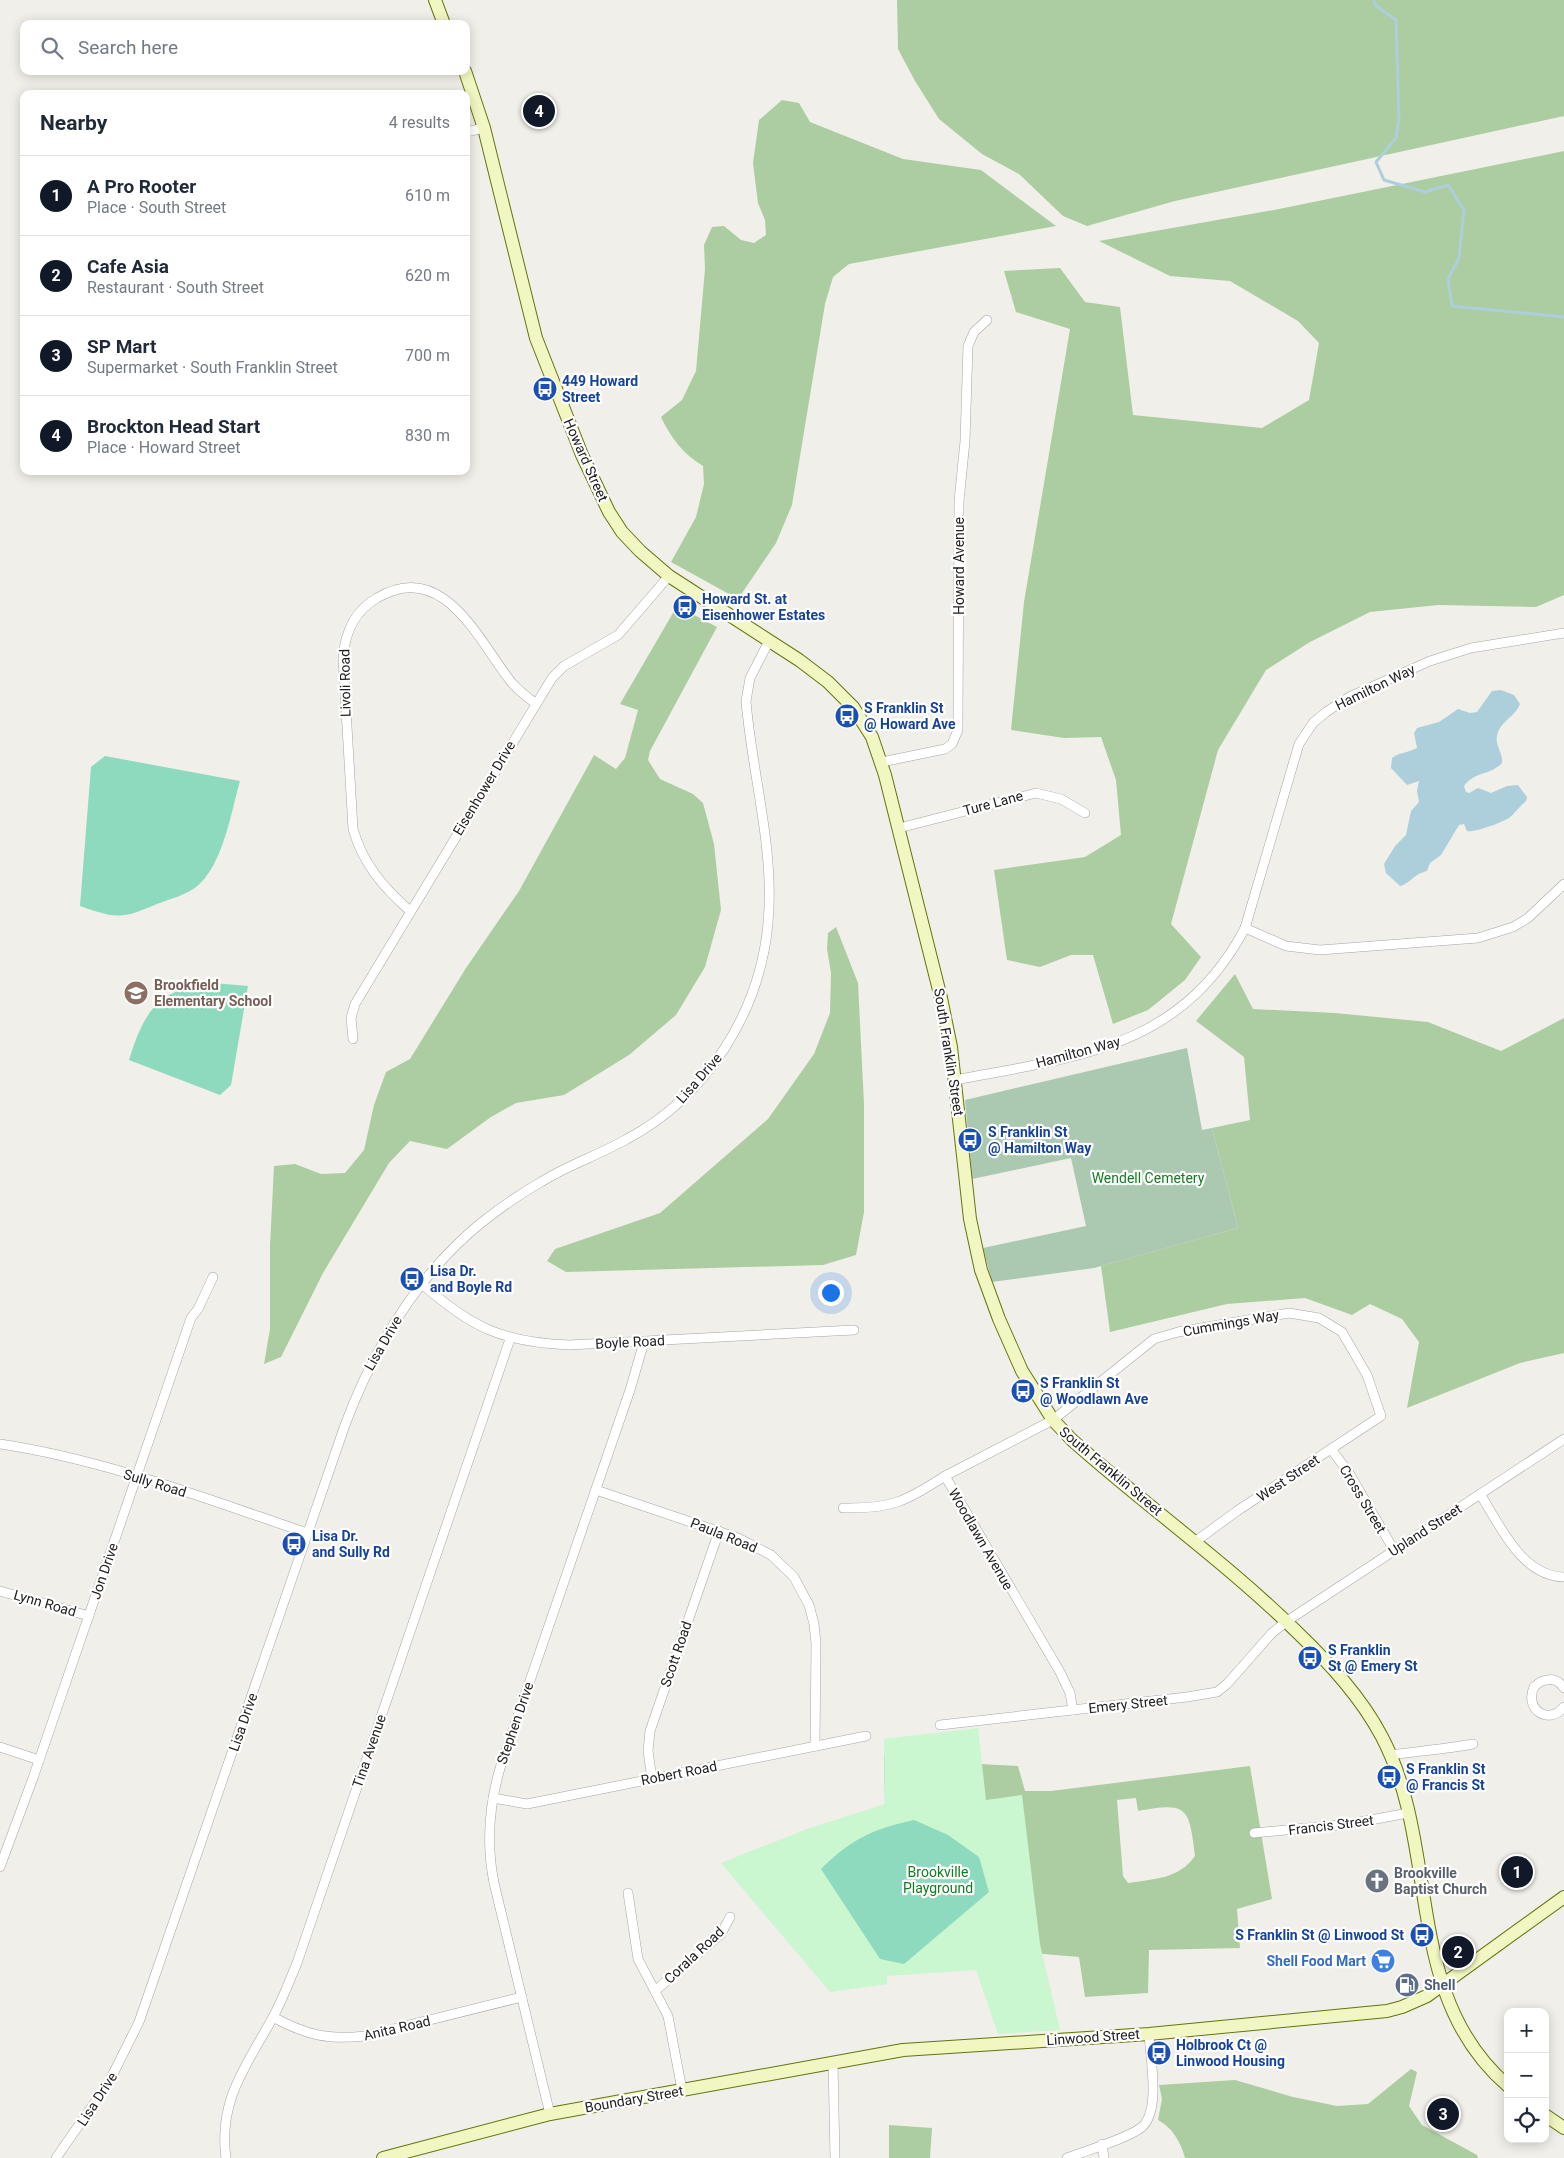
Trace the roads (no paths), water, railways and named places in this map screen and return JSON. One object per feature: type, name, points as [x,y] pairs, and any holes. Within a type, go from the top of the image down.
[{"type":"main road","points":[[435,0],[442,20]]},
{"type":"main road","name":"Howard Street","points":[[466,75],[484,128],[529,315],[542,357],[596,487],[622,532],[640,551],[669,576],[814,671],[841,694],[859,715],[872,737]]},
{"type":"main road","name":"South Franklin Street","points":[[872,737],[882,762],[941,998],[955,1080],[970,1219],[981,1270],[999,1319],[1022,1371],[1053,1420],[1100,1466],[1196,1541],[1287,1622],[1348,1686],[1366,1708],[1390,1755],[1408,1813],[1442,1986],[1448,2004],[1464,2034],[1492,2072],[1504,2082]]},
{"type":"main road","name":"Linwood Street","points":[[888,2052],[916,2048],[1149,2034],[1380,2012],[1416,2002],[1442,1986],[1564,1897]]},
{"type":"main road","name":"Boundary Street","points":[[383,2158],[550,2114],[888,2052]]},
{"type":"main road","points":[[1549,2118],[1564,2128]]},
{"type":"street","points":[[470,131],[484,128]]},
{"type":"street","name":"Howard Avenue","points":[[882,762],[945,749],[952,744],[958,730],[959,501],[965,441],[968,346],[974,332],[987,320]]},
{"type":"street","name":"Eisenhower Drive","points":[[353,1039],[350,1018],[355,1004],[535,703],[552,678],[564,666],[618,635],[669,576]]},
{"type":"street","name":"Livoli Road","points":[[410,911],[375,876],[358,848],[352,829],[343,658],[344,643],[357,614],[368,603],[392,591],[409,589],[440,595],[466,618],[513,683],[535,703]]},
{"type":"street","name":"Hamilton Way","points":[[955,1080],[1096,1050],[1132,1038],[1162,1022],[1192,998],[1228,958],[1245,928],[1300,744],[1308,730],[1319,717],[1351,696],[1450,653],[1564,633]]},
{"type":"street","name":"Lisa Drive","points":[[56,2158],[109,2082],[139,2022],[345,1425],[370,1364],[402,1309],[460,1242],[512,1200],[541,1181],[627,1139],[674,1106],[711,1069],[737,1028],[750,1000],[759,973],[768,923],[768,869],[746,701],[750,678],[769,641]]},
{"type":"street","name":"Ture Lane","points":[[898,828],[1036,793],[1061,799],[1085,813]]},
{"type":"street","points":[[1245,928],[1286,946],[1320,950],[1478,938],[1513,928],[1528,918],[1564,884]]},
{"type":"street","name":"Jon Drive","points":[[0,1867],[39,1760],[191,1318],[203,1299],[213,1277]]},
{"type":"street","name":"Boyle Road","points":[[422,1284],[450,1308],[491,1331],[510,1339],[569,1345],[854,1330]]},
{"type":"street","name":"Cummings Way","points":[[1053,1420],[1154,1339],[1178,1332],[1289,1313],[1319,1318],[1342,1332],[1367,1375],[1381,1416]]},
{"type":"street","name":"Tina Avenue","points":[[226,2158],[224,2126],[231,2094],[273,2017],[297,1963],[510,1339]]},
{"type":"street","name":"Stephen Drive","points":[[550,2114],[490,1865],[489,1827],[500,1765],[596,1490],[637,1369],[644,1342]]},
{"type":"street","name":"West Street","points":[[1196,1541],[1381,1416]]},
{"type":"street","name":"Woodlawn Avenue","points":[[1053,1420],[945,1476],[1060,1672],[1070,1693],[1073,1710]]},
{"type":"street","name":"Upland Street","points":[[1287,1622],[1564,1439]]},
{"type":"street","name":"Sully Road","points":[[0,1444],[56,1454],[136,1477],[307,1533]]},
{"type":"street","name":"Cross Street","points":[[1331,1450],[1349,1473],[1394,1550]]},
{"type":"street","points":[[842,1508],[863,1508],[894,1504],[907,1500],[945,1476]]},
{"type":"street","name":"Paula Road","points":[[596,1490],[718,1531],[771,1555],[794,1577],[809,1605],[816,1643],[815,1746]]},
{"type":"street","points":[[1480,1494],[1519,1554],[1527,1562],[1549,1574],[1564,1577]]},
{"type":"street","name":"Scott Road","points":[[652,1779],[648,1751],[650,1731],[718,1531]]},
{"type":"street","name":"Lynn Road","points":[[0,1591],[89,1616]]},
{"type":"street","name":"Emery Street","points":[[940,1725],[1217,1692],[1238,1673],[1272,1633],[1287,1622]]},
{"type":"street","points":[[1564,1688],[1556,1681],[1544,1680],[1534,1688],[1531,1700],[1535,1710],[1545,1715],[1556,1714],[1564,1707]]},
{"type":"street","name":"Robert Road","points":[[493,1798],[527,1804],[866,1736]]},
{"type":"street","points":[[1390,1755],[1429,1749],[1440,1750],[1474,1744]]},
{"type":"street","points":[[0,1747],[39,1760]]},
{"type":"street","name":"Francis Street","points":[[1254,1833],[1349,1824],[1408,1813]]},
{"type":"street","points":[[628,1893],[638,1958],[668,2016],[682,2090]]},
{"type":"street","name":"Corala Road","points":[[655,1991],[721,1934],[730,1916]]},
{"type":"street","name":"Anita Road","points":[[273,2017],[309,2034],[343,2038],[365,2036],[522,1997]]},
{"type":"street","points":[[1068,2158],[1132,2133],[1142,2126],[1148,2118],[1153,2094],[1149,2034]]},
{"type":"street","points":[[833,2062],[835,2158]]},
{"type":"street","points":[[1102,2144],[1104,2158]]},
{"type":"water","points":[[1501,690],[1514,695],[1520,704],[1501,726],[1497,736],[1502,763],[1492,770],[1473,778],[1464,786],[1466,792],[1469,793],[1478,788],[1491,793],[1507,786],[1518,785],[1527,797],[1526,801],[1509,818],[1488,827],[1467,831],[1464,824],[1459,825],[1441,855],[1430,863],[1427,871],[1400,886],[1386,873],[1384,864],[1395,846],[1406,835],[1411,811],[1419,802],[1417,791],[1419,781],[1407,785],[1391,768],[1392,758],[1417,748],[1414,733],[1417,728],[1439,722],[1458,709],[1470,713],[1477,712],[1492,691]]},
{"type":"waterway","points":[[1374,0],[1375,5],[1396,20],[1399,118],[1396,138],[1376,162],[1384,180],[1425,192],[1448,185],[1464,210],[1459,258],[1448,279],[1452,306],[1564,317]]},
{"type":"place","name":"Brockton Head Start","points":[[539,111]]},
{"type":"place","name":"449 Howard Street","points":[[545,389]]},
{"type":"place","name":"Howard St. at Eisenhower Estates","points":[[685,607]]},
{"type":"place","name":"S Franklin St @ Howard Ave","points":[[847,716]]},
{"type":"place","name":"Brookfield Elementary School","points":[[136,993]]},
{"type":"place","name":"S Franklin St @ Hamilton Way","points":[[970,1140]]},
{"type":"place","name":"Lisa Dr. and Boyle Rd","points":[[412,1279]]},
{"type":"place","name":"S Franklin St @ Woodlawn Ave","points":[[1023,1391]]},
{"type":"place","name":"Lisa Dr. and Sully Rd","points":[[294,1544]]},
{"type":"place","name":"S Franklin St @ Emery St","points":[[1310,1658]]},
{"type":"place","name":"S Franklin St @ Francis St","points":[[1389,1777]]},
{"type":"place","name":"A Pro Rooter","points":[[1517,1872]]},
{"type":"place","name":"Brookville Baptist Church","points":[[1377,1881]]},
{"type":"place","name":"S Franklin St @ Linwood St","points":[[1422,1935]]},
{"type":"place","name":"Cafe Asia","points":[[1458,1952]]},
{"type":"place","name":"Shell Food Mart","points":[[1383,1961]]},
{"type":"place","name":"Shell","points":[[1407,1985]]},
{"type":"place","name":"Holbrook Ct @ Linwood Housing","points":[[1159,2053]]},
{"type":"place","name":"SP Mart","points":[[1443,2114]]},
{"type":"park label","name":"Wendell Cemetery","points":[[1148,1178]]},
{"type":"park label","name":"Brookville Playground","points":[[938,1880]]}]
